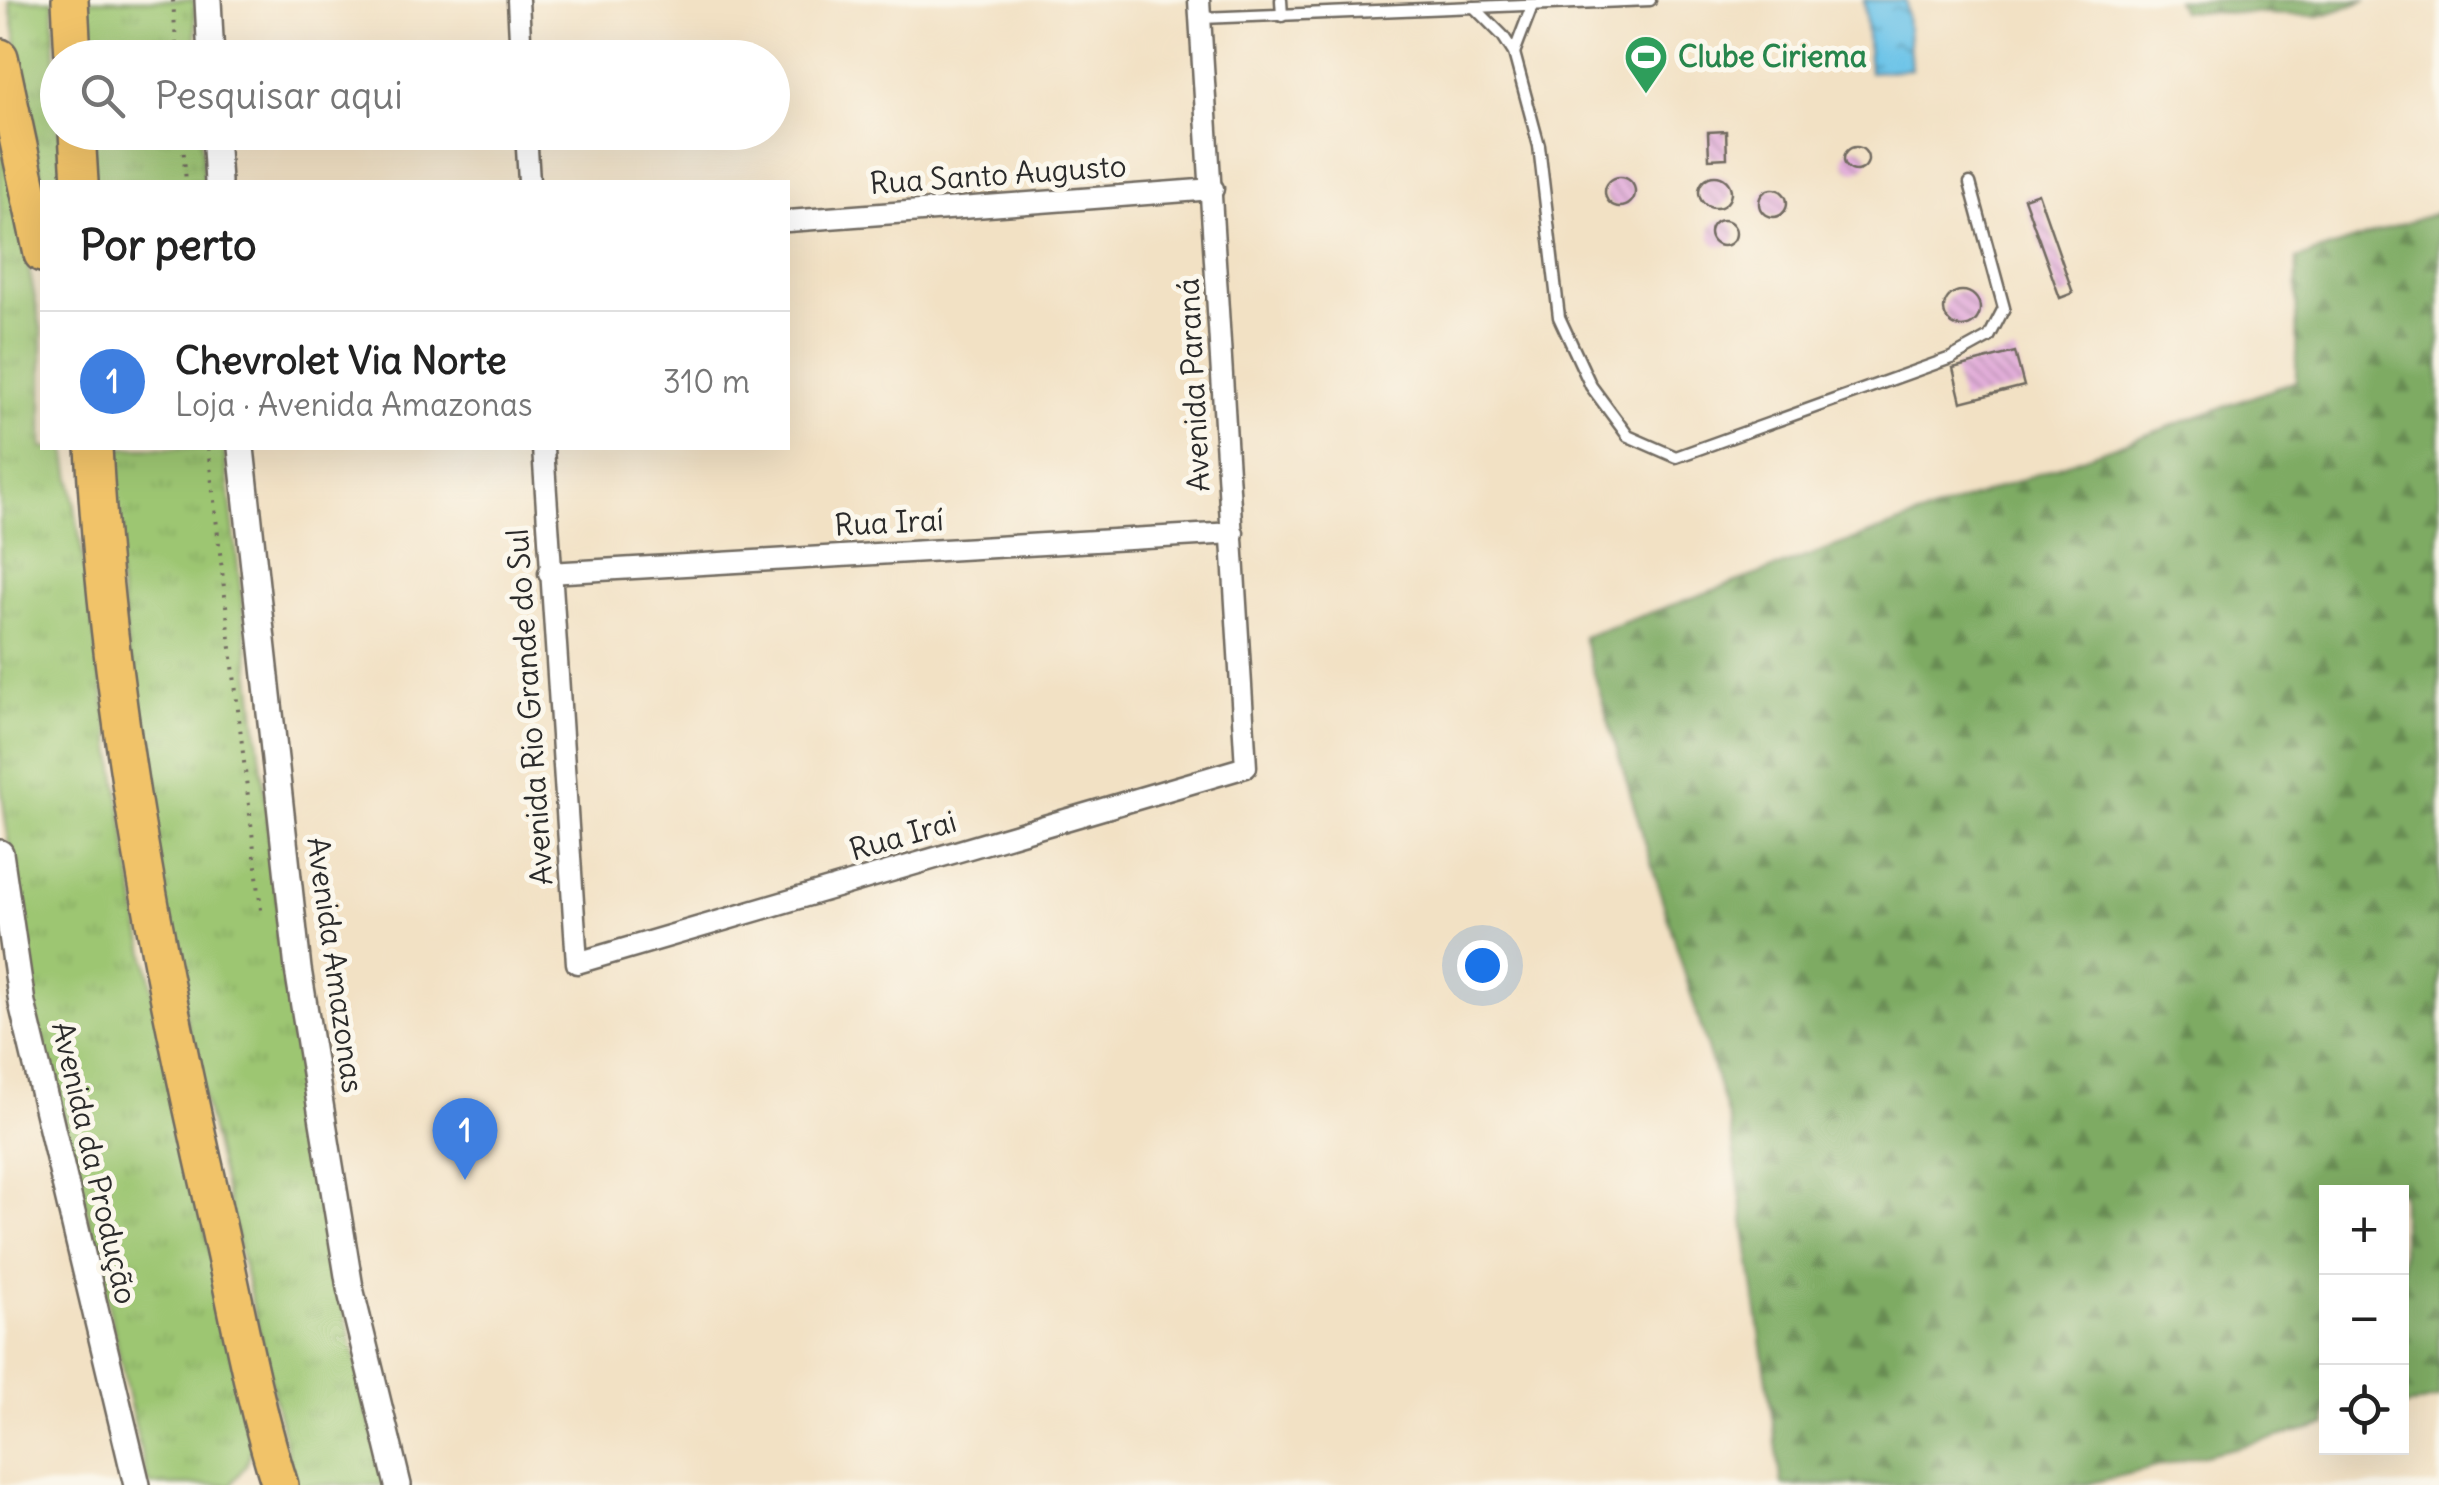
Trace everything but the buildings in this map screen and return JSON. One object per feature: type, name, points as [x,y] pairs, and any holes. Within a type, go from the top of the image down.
[{"type":"highway","points":[[70,0],[72,40]]},
{"type":"highway","points":[[0,57],[40,245]]},
{"type":"highway","points":[[78,150],[80,180]]},
{"type":"highway","points":[[83,450],[98,520]]},
{"type":"highway","points":[[94,450],[98,520],[145,880],[181,1066],[280,1485]]},
{"type":"street","points":[[208,0],[211,40]]},
{"type":"street","points":[[518,0],[521,40]]},
{"type":"street","name":"Avenida Paraná","points":[[1200,9],[1246,767]]},
{"type":"street","points":[[217,150],[218,180]]},
{"type":"street","points":[[527,150],[529,180]]},
{"type":"street","name":"Rua Santo Augusto","points":[[790,221],[1213,189]]},
{"type":"street","name":"Avenida Amazonas","points":[[241,450],[298,968],[350,1288],[398,1485]]},
{"type":"street","name":"Avenida Rio Grande do Sul","points":[[543,450],[577,963]]},
{"type":"street","name":"Rua Iraí","points":[[549,573],[1233,534]]},
{"type":"street","name":"Rua Irai","points":[[577,963],[1246,767]]},
{"type":"street","name":"Avenida da Produção","points":[[0,853],[22,1003],[137,1485]]},
{"type":"lane","points":[[1281,0],[1282,16]]},
{"type":"lane","points":[[1200,9],[1282,16],[1368,9],[1650,0]]},
{"type":"lane","points":[[1514,53],[1532,6]]},
{"type":"lane","points":[[1474,7],[1514,53],[1538,146],[1559,318],[1591,386],[1628,436],[1676,457],[1951,358],[1989,337],[2004,308],[1970,182]]},
{"type":"path","points":[[173,0],[176,40]]},
{"type":"path","points":[[183,150],[186,180]]},
{"type":"path","points":[[208,450],[261,910]]},
{"type":"green space","points":[[9,0],[53,0],[55,40],[40,40],[40,150],[63,150],[65,180],[41,180]]},
{"type":"green space","points":[[82,0],[194,0],[196,40],[83,40]]},
{"type":"green space","points":[[2176,0],[2367,0],[2320,16],[2181,11]]},
{"type":"green space","points":[[0,126],[40,323],[40,450],[66,450],[140,930],[252,1446],[247,1463],[231,1485],[151,1485],[147,1480],[87,1210],[29,1001],[0,777]]},
{"type":"green space","points":[[89,150],[202,150],[204,180],[90,180]]},
{"type":"green space","points":[[2439,212],[2439,1398],[2409,1405],[2409,1185],[2319,1185],[2319,1427],[2084,1485],[1782,1485],[1730,1124],[1583,637],[2296,381],[2297,259]]},
{"type":"green space","points":[[103,450],[224,450],[291,1017],[338,1283],[385,1485],[295,1485],[195,1061],[155,871]]},
{"type":"water","points":[[1864,0],[1906,0],[1911,69],[1870,72]]},
{"type":"place","name":"Clube Ciriema","points":[[1646,95]]},
{"type":"place","name":"Chevrolet Via Norte","points":[[465,1180]]}]
